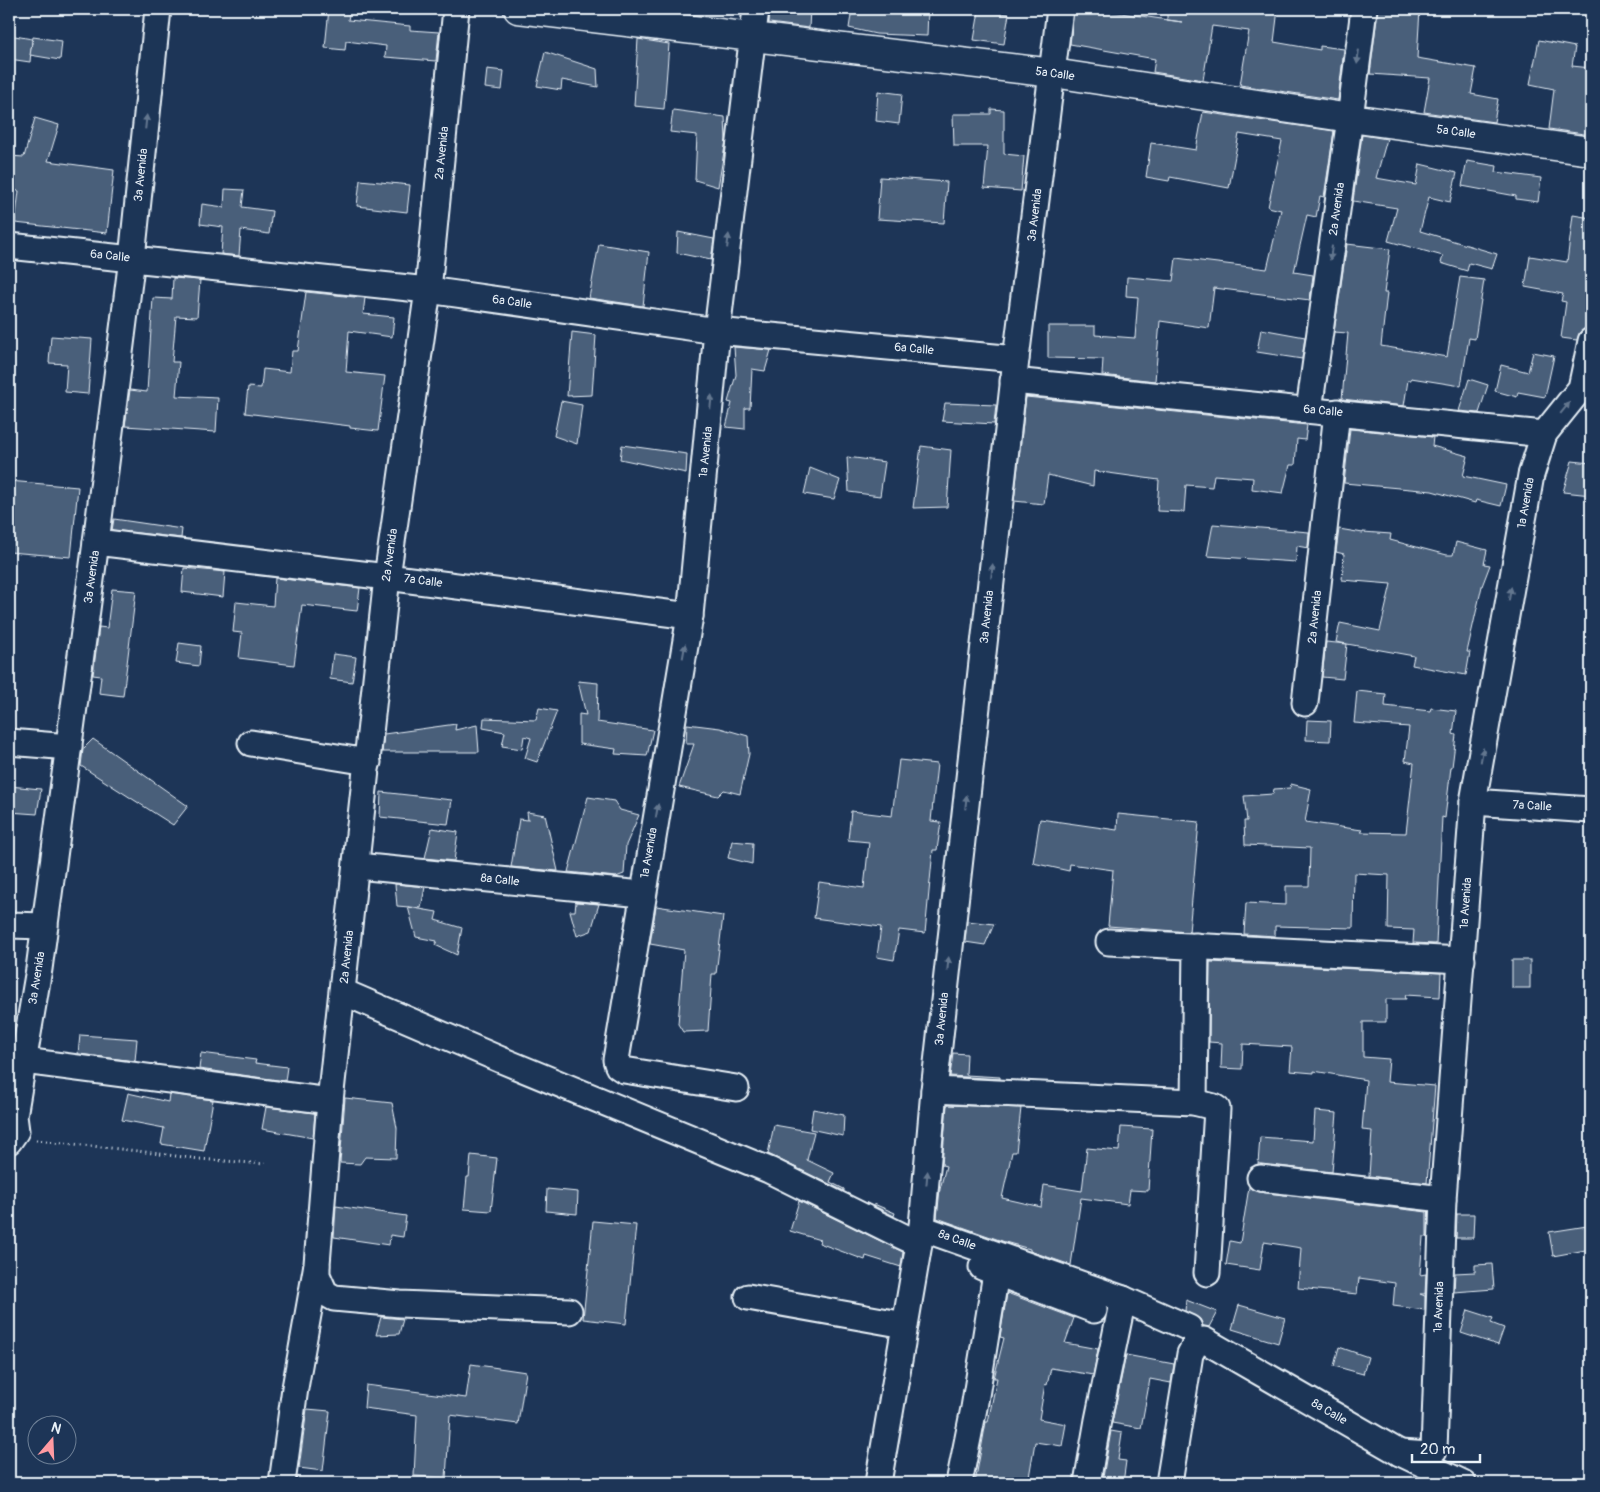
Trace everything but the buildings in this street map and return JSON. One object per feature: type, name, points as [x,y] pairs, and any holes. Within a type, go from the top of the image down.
[{"type":"street","name":"3a Avenida","points":[[12,1136],[45,926],[96,542],[132,258],[158,9]]},
{"type":"street","name":"2a Avenida","points":[[317,1264],[330,1101],[387,577],[428,290],[456,9]]},
{"type":"street","name":"5a Calle","points":[[518,9],[1053,73],[1350,118],[1591,151]]},
{"type":"street","name":"1a Avenida","points":[[736,1088],[624,1070],[618,1066],[616,1060],[642,894],[690,616],[717,331],[756,9]]},
{"type":"street","name":"3a Avenida","points":[[878,1483],[905,1325],[914,1235],[934,1090],[1015,370],[1060,9]]},
{"type":"street","name":"2a Avenida","points":[[1309,410],[1364,9]]},
{"type":"street","name":"6a Calle","points":[[9,246],[428,290],[717,331],[1309,410],[1544,434]]},
{"type":"street","name":"1a Avenida","points":[[1400,1454],[1429,1455],[1434,1450],[1443,1199],[1473,802],[1531,475],[1544,434],[1582,388],[1591,341]]},
{"type":"street","name":"2a Avenida","points":[[1305,703],[1337,412]]},
{"type":"street","name":"7a Calle","points":[[96,542],[690,616]]},
{"type":"street","points":[[9,742],[69,747]]},
{"type":"street","points":[[250,743],[368,762]]},
{"type":"street","name":"7a Calle","points":[[1473,802],[1591,810]]},
{"type":"street","name":"8a Calle","points":[[357,866],[642,894]]},
{"type":"street","points":[[9,925],[45,926]]},
{"type":"street","points":[[1109,942],[1462,960]]},
{"type":"street","points":[[1194,1102],[1196,946]]},
{"type":"street","points":[[343,992],[508,1063],[769,1170],[996,1273],[1094,1310]]},
{"type":"street","points":[[24,1061],[330,1101]]},
{"type":"street","points":[[934,1090],[1194,1102],[1217,1109],[1207,1273]]},
{"type":"street","points":[[1260,1178],[1443,1199]]},
{"type":"street","name":"8a Calle","points":[[914,1235],[927,1230],[1123,1299],[1204,1340],[1400,1454],[1462,1483]]},
{"type":"street","points":[[317,1264],[320,1285],[324,1293],[334,1298],[400,1304],[569,1311]]},
{"type":"street","points":[[282,1483],[295,1388],[317,1264]]},
{"type":"street","points":[[959,1483],[974,1408],[996,1273]]},
{"type":"street","points":[[748,1297],[905,1325]]},
{"type":"street","points":[[1087,1483],[1123,1299]]},
{"type":"street","points":[[1169,1483],[1192,1335]]},
{"type":"path","points":[[12,1136],[32,1140],[199,1159],[265,1164]]}]
